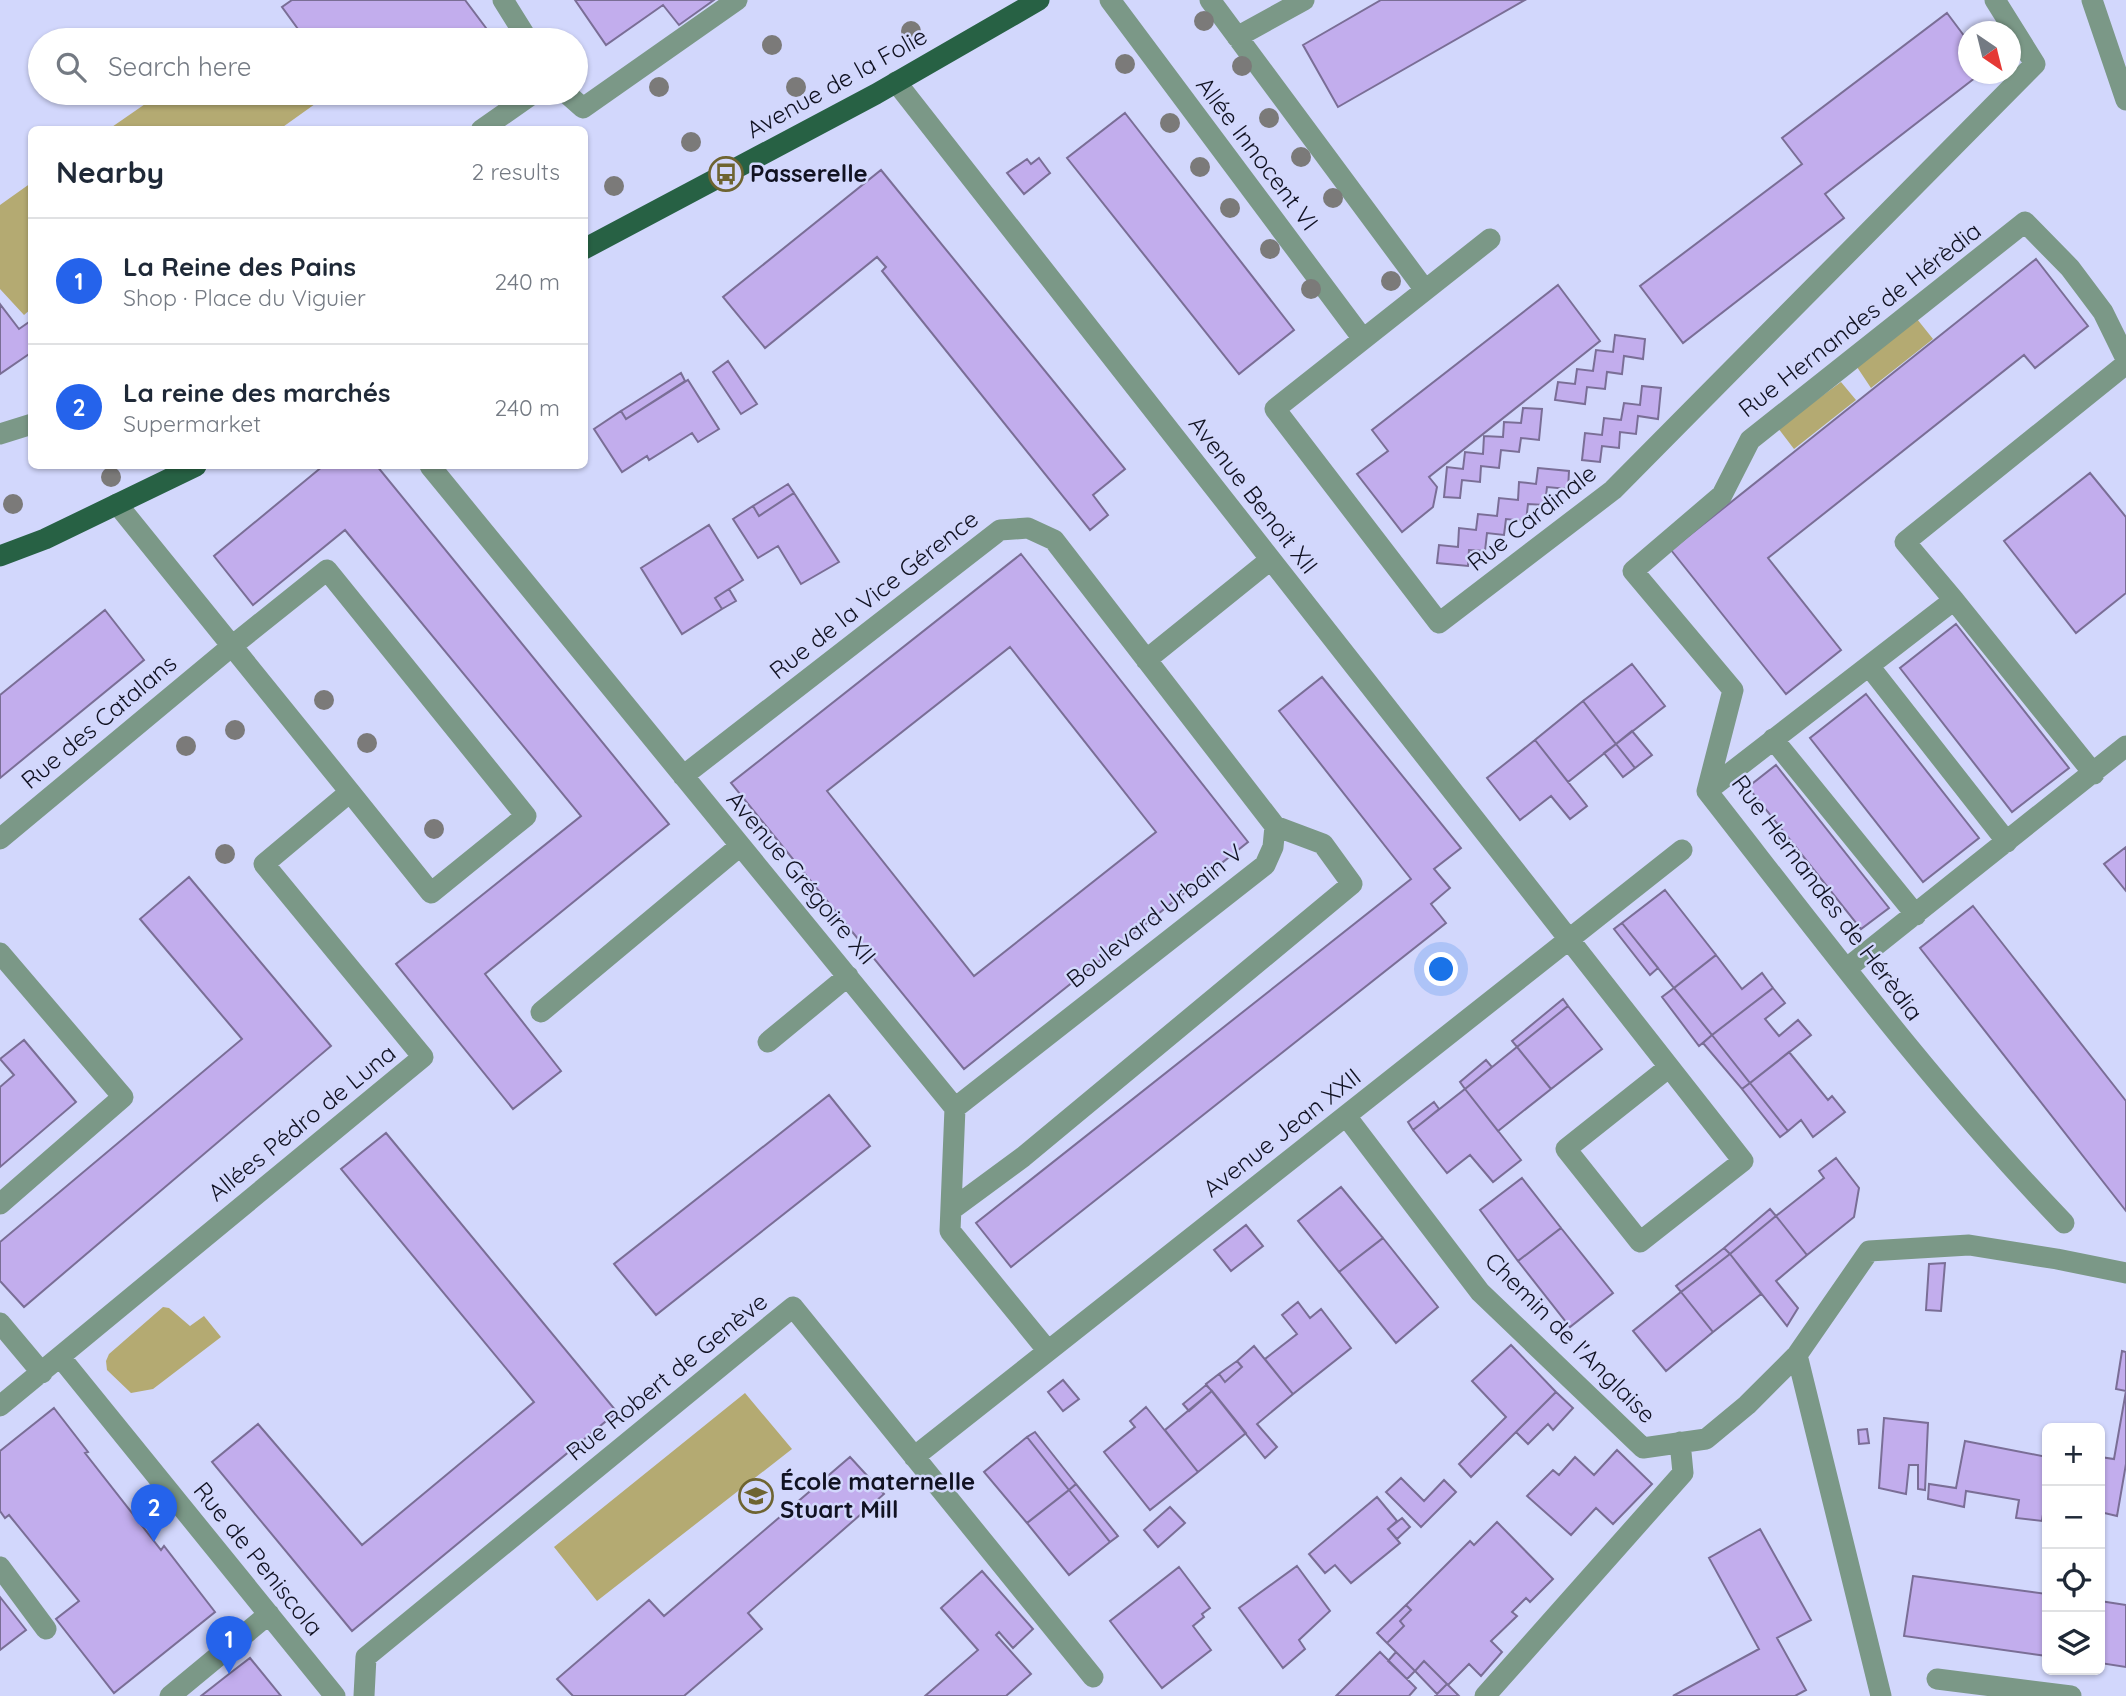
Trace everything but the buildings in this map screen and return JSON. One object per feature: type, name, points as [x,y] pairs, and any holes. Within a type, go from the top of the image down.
[{"type":"main road","name":"Avenue de la Folie","points":[[588,247],[896,82],[1039,0]]},
{"type":"main road","points":[[0,556],[45,540],[190,469]]},
{"type":"street","points":[[503,0],[520,28]]},
{"type":"street","points":[[588,104],[737,0]]},
{"type":"street","name":"Allée Innocent VI","points":[[1110,0],[1363,340]]},
{"type":"street","points":[[1210,0],[1425,290]]},
{"type":"street","points":[[1237,37],[1304,0]]},
{"type":"street","name":"Rue Cardinale","points":[[1490,239],[1275,409],[1439,623],[1613,490],[2035,64],[1996,0]]},
{"type":"street","points":[[2092,0],[2126,100]]},
{"type":"street","name":"Avenue Benoit XII","points":[[896,82],[1743,1161],[1640,1242],[1566,1149],[1668,1068]]},
{"type":"street","points":[[487,126],[517,105]]},
{"type":"street","name":"Rue Hernandes de Hérèdia","points":[[2064,1223],[2018,1175],[1916,1057],[1707,791],[1733,690],[1633,571],[1722,495],[1750,440],[2025,222],[2070,268],[2103,312],[2126,362]]},
{"type":"street","points":[[2094,774],[1905,542],[2126,362]]},
{"type":"street","points":[[0,434],[28,425]]},
{"type":"street","name":"Avenue Grégoire XII","points":[[432,469],[955,1108]]},
{"type":"street","points":[[117,504],[431,893],[526,816],[327,570],[232,646]]},
{"type":"street","name":"Rue de la Vice Gérence","points":[[683,776],[1000,530],[1028,528],[1054,540],[1146,660]]},
{"type":"street","points":[[951,1210],[1023,1157],[1352,884],[1323,844],[1275,826],[1146,660],[1270,560]]},
{"type":"street","points":[[1707,791],[1954,600]]},
{"type":"street","name":"Rue des Catalans","points":[[0,839],[232,646]]},
{"type":"street","points":[[1869,666],[2007,842]]},
{"type":"street","points":[[1773,739],[1916,915]]},
{"type":"street","points":[[1846,969],[2126,746]]},
{"type":"street","name":"Allées Pédro de Luna","points":[[0,1406],[423,1058],[264,864],[350,792]]},
{"type":"street","name":"Boulevard Urbain V","points":[[955,1108],[1265,865],[1273,847],[1275,826]]},
{"type":"street","points":[[541,1012],[740,846]]},
{"type":"street","name":"Avenue Jean XXII","points":[[914,1457],[1682,850]]},
{"type":"street","points":[[0,953],[123,1097],[0,1204]]},
{"type":"street","points":[[768,1042],[848,976]]},
{"type":"street","points":[[955,1108],[950,1231],[1048,1351]]},
{"type":"street","name":"Chemin de l'Anglaise","points":[[1346,1116],[1480,1292],[1643,1448],[1706,1438],[1747,1405],[1797,1355],[1869,1251],[1969,1245],[2126,1273]]},
{"type":"street","name":"Rue Robert de Genève","points":[[364,1696],[366,1657],[793,1307],[1093,1677]]},
{"type":"street","points":[[0,1323],[42,1373]]},
{"type":"street","points":[[1797,1355],[1881,1696]]},
{"type":"street","name":"Rue de Peniscola","points":[[61,1358],[335,1696]]},
{"type":"street","points":[[1485,1696],[1683,1473],[1680,1442]]},
{"type":"street","points":[[0,1567],[46,1629]]},
{"type":"street","points":[[170,1696],[269,1614]]},
{"type":"street","points":[[1937,1679],[2071,1696]]},
{"type":"shaded area","points":[[144,105],[314,105],[284,126],[113,126]]},
{"type":"shaded area","points":[[28,185],[28,312],[24,315],[0,289],[0,205]]},
{"type":"shaded area","points":[[1917,319],[1933,339],[1871,388],[1857,367]]},
{"type":"shaded area","points":[[1841,382],[1856,400],[1794,449],[1778,428]]},
{"type":"shaded area","points":[[163,1307],[169,1308],[190,1326],[204,1316],[221,1337],[153,1389],[131,1393],[107,1370],[106,1361],[109,1354]]},
{"type":"shaded area","points":[[745,1393],[792,1449],[597,1601],[554,1547]]},
{"type":"place","name":"Passerelle","points":[[726,174]]},
{"type":"place","name":"École maternelle Stuart Mill","points":[[756,1496]]},
{"type":"place","name":"La reine des marchés","points":[[154,1542]]},
{"type":"place","name":"La Reine des Pains","points":[[229,1674]]}]
